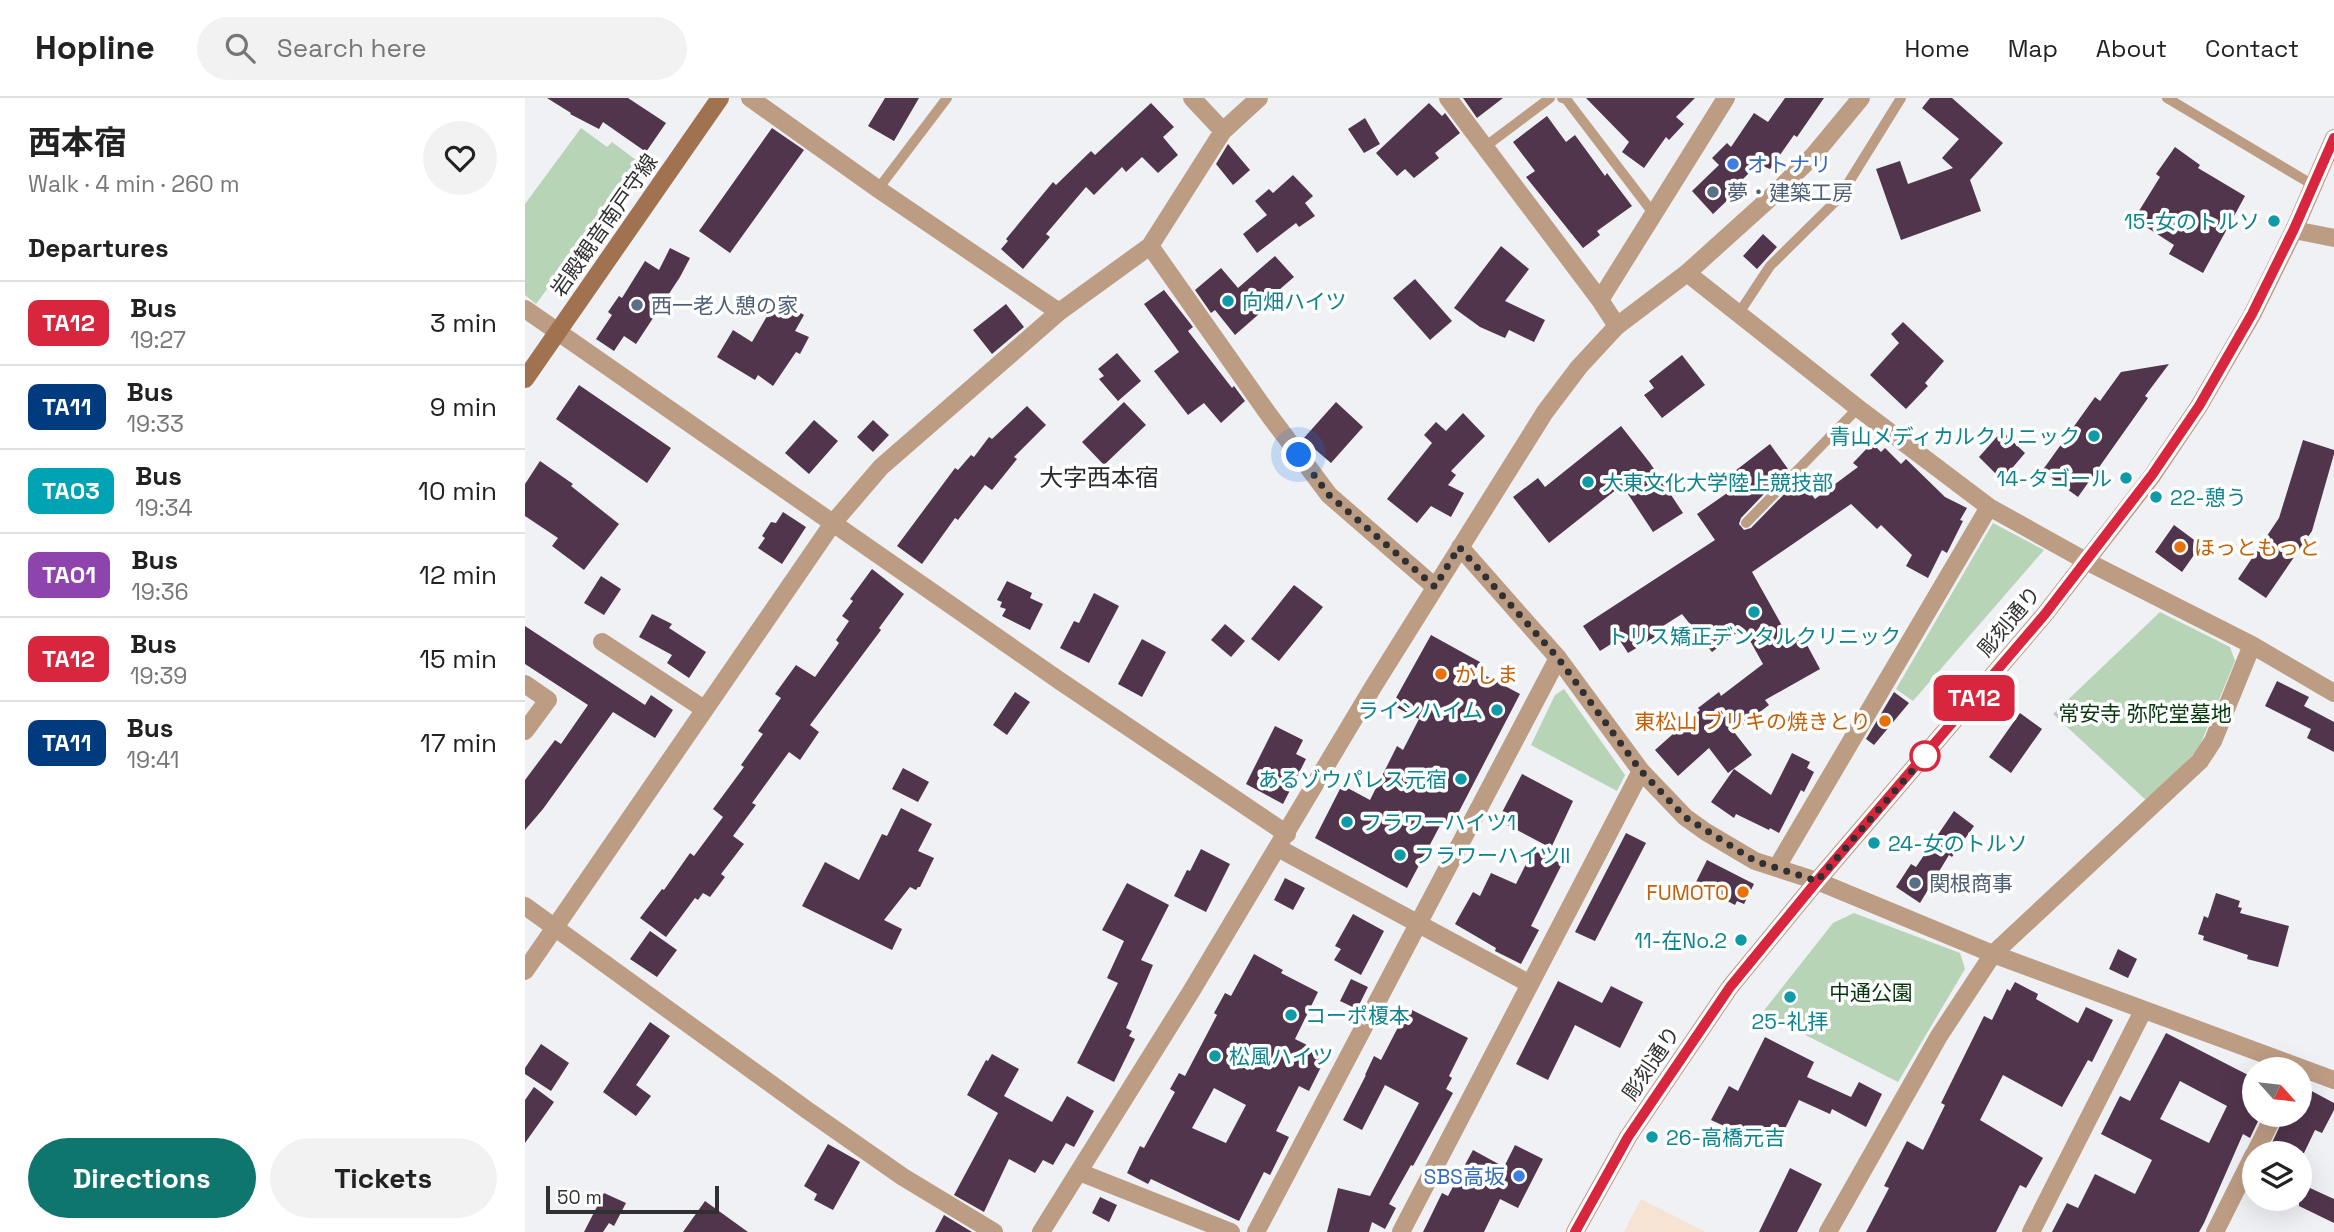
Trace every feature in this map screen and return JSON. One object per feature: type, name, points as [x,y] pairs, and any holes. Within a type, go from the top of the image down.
[{"type":"main road","name":"岩殿観音南戸守線","points":[[525,379],[720,98]]},
{"type":"street","points":[[750,98],[1059,312]]},
{"type":"street","points":[[1192,98],[1223,131]]},
{"type":"street","points":[[525,971],[833,523],[881,467],[1059,312],[1150,246],[1223,131],[1259,98]]},
{"type":"street","points":[[1448,98],[1617,326]]},
{"type":"street","points":[[1600,300],[1726,98]]},
{"type":"street","points":[[1041,1232],[1459,547],[1545,412],[1579,367],[1617,326],[1687,274],[1813,156],[1861,98]]},
{"type":"street","name":"彫刻通り","points":[[1575,1232],[1628,1137],[1730,987],[2045,614],[2152,475],[2199,406],[2252,314],[2294,229],[2333,140]]},
{"type":"street","points":[[2294,229],[2334,238]]},
{"type":"street","points":[[1150,246],[1329,495],[1435,587]]},
{"type":"street","points":[[1687,274],[1989,507],[2086,561],[2252,645],[2334,692]]},
{"type":"street","points":[[525,309],[1060,681],[1282,841],[1418,924],[1530,984]]},
{"type":"street","points":[[1777,867],[1989,507]]},
{"type":"street","points":[[1459,547],[1558,658],[1641,771],[1685,817],[1755,861],[1817,881],[1993,954],[2267,1057]]},
{"type":"street","points":[[602,642],[704,709]]},
{"type":"street","points":[[1828,1232],[1939,1036],[1993,954],[2200,761],[2213,741],[2252,645]]},
{"type":"street","points":[[1256,1232],[1558,658]]},
{"type":"street","points":[[525,684],[548,700],[525,730]]},
{"type":"street","points":[[1401,1232],[1641,771]]},
{"type":"street","points":[[525,906],[893,1170],[994,1232]]},
{"type":"street","points":[[2031,1232],[2143,1011]]},
{"type":"street","points":[[2312,1073],[2334,1080]]},
{"type":"street","points":[[1079,1172],[1231,1232]]},
{"type":"street","points":[[2215,1232],[2242,1178]]},
{"type":"lane","points":[[879,189],[947,98]]},
{"type":"lane","points":[[1486,146],[1551,98]]},
{"type":"lane","points":[[1562,98],[1566,99],[1653,213]]},
{"type":"lane","points":[[1739,313],[1770,266],[1839,198],[1901,98]]},
{"type":"lane","points":[[2167,98],[2313,185]]},
{"type":"lane","points":[[1746,523],[1858,408]]},
{"type":"shaded area","points":[[1641,1199],[1706,1232],[1624,1232]]},
{"type":"green space","points":[[581,128],[607,147],[612,142],[640,163],[536,304],[525,295],[525,204]]},
{"type":"green space","points":[[1993,523],[2044,550],[1913,701],[1896,689]]},
{"type":"green space","name":"常安寺 弥陀堂墓地","points":[[2160,612],[2230,647],[2235,661],[2198,750],[2147,801],[2053,714]]},
{"type":"green space","points":[[1564,689],[1625,775],[1617,791],[1531,745],[1555,695]]},
{"type":"green space","name":"中通公園","points":[[1854,913],[1960,953],[1965,969],[1898,1082],[1762,1013],[1833,923]]},
{"type":"building","points":[[547,98],[628,98],[666,123],[646,152],[603,122],[599,129]]},
{"type":"building","points":[[885,98],[919,98],[894,141],[868,126]]},
{"type":"building","points":[[1463,98],[1503,98],[1477,118]]},
{"type":"building","points":[[1586,98],[1695,98],[1676,117],[1684,124],[1669,140],[1666,137],[1644,168],[1622,152],[1629,142]]},
{"type":"building","points":[[1785,98],[1824,98],[1797,137],[1794,135],[1770,169],[1758,164],[1732,190],[1735,193],[1713,214],[1692,191],[1719,165],[1712,158],[1727,143],[1731,147],[1754,113],[1768,122]]},
{"type":"building","points":[[1930,98],[1952,98],[2003,143],[1970,180],[1981,211],[1901,240],[1876,169],[1900,161],[1908,184],[1953,168],[1942,158],[1959,139],[1922,108]]},
{"type":"building","points":[[1151,103],[1174,127],[1163,137],[1178,155],[1158,173],[1142,157],[1126,172],[1122,167],[1094,195],[1086,187],[1046,234],[1050,237],[1023,269],[1001,249],[1008,241],[1006,239],[1053,182],[1056,185],[1091,151],[1095,155]]},
{"type":"building","points":[[1429,103],[1442,116],[1445,113],[1460,133],[1435,153],[1439,158],[1414,178],[1405,169],[1397,176],[1376,153]]},
{"type":"building","points":[[1547,116],[1566,142],[1575,135],[1605,176],[1607,173],[1632,206],[1597,231],[1600,235],[1583,248],[1526,177],[1535,171],[1513,142]]},
{"type":"building","points":[[1365,118],[1380,144],[1364,153],[1348,129]]},
{"type":"building","points":[[772,128],[804,150],[730,253],[699,231]]},
{"type":"building","points":[[1228,144],[1250,170],[1233,185],[1216,164]]},
{"type":"building","points":[[2175,147],[2200,165],[2198,168],[2245,196],[2203,273],[2169,254],[2174,245],[2134,219],[2160,177],[2156,174]]},
{"type":"building","points":[[1293,175],[1313,196],[1305,203],[1315,216],[1299,227],[1296,223],[1257,253],[1243,234],[1267,215],[1255,201],[1269,189],[1273,193]]},
{"type":"building","points":[[1763,234],[1777,247],[1757,269],[1743,256]]},
{"type":"building","points":[[1501,246],[1529,269],[1505,301],[1545,320],[1534,342],[1509,330],[1505,338],[1480,327],[1454,308]]},
{"type":"building","name":"西一老人憩の家","points":[[670,248],[690,258],[636,344],[624,336],[614,351],[596,339],[612,315],[608,312],[619,296],[622,298],[645,261],[659,270]]},
{"type":"building","points":[[1275,256],[1294,277],[1256,310],[1259,314],[1235,335],[1215,310],[1211,313],[1195,290],[1221,268],[1238,288]]},
{"type":"building","points":[[1415,279],[1452,321],[1430,340],[1393,298]]},
{"type":"building","points":[[1164,290],[1193,327],[1188,331],[1245,401],[1221,423],[1204,403],[1188,415],[1154,371],[1179,352],[1144,304]]},
{"type":"building","points":[[777,299],[804,315],[795,331],[809,337],[800,354],[796,352],[773,386],[758,375],[755,380],[717,357],[733,330],[752,342]]},
{"type":"building","points":[[1006,304],[1024,327],[992,354],[973,330]]},
{"type":"building","points":[[1903,322],[1944,361],[1925,383],[1928,386],[1906,409],[1870,375],[1899,343],[1891,334]]},
{"type":"building","points":[[1117,353],[1141,381],[1118,401],[1099,379],[1104,376],[1098,369]]},
{"type":"building","points":[[1682,355],[1705,385],[1662,418],[1644,395],[1654,388],[1649,381]]},
{"type":"building","name":"青山メディカルクリニック","points":[[2169,364],[2078,497],[2042,471],[2095,397],[2100,401],[2121,372]]},
{"type":"building","points":[[579,385],[671,448],[647,483],[556,419]]},
{"type":"building","points":[[1124,402],[1146,425],[1104,465],[1082,442]]},
{"type":"building","points":[[1336,402],[1363,427],[1331,463],[1303,439]]},
{"type":"building","points":[[1027,406],[1046,425],[1014,457],[1017,459],[992,490],[985,485],[958,520],[955,518],[922,564],[897,546],[955,468],[958,470],[971,455],[974,457],[989,437],[992,439]]},
{"type":"building","points":[[1463,413],[1485,436],[1451,471],[1456,475],[1448,485],[1464,493],[1451,517],[1431,506],[1417,523],[1387,499],[1432,443],[1424,435],[1436,422],[1446,431]]},
{"type":"building","points":[[814,420],[838,441],[809,474],[785,453]]},
{"type":"building","points":[[873,420],[889,435],[873,452],[857,437]]},
{"type":"building","name":"大東文化大学陸上競技部","points":[[1621,426],[1650,463],[1683,513],[1653,532],[1622,485],[1549,543],[1513,497],[1538,478],[1545,487]]},
{"type":"building","points":[[2002,431],[2025,453],[2002,480],[1979,457]]},
{"type":"building","points":[[2303,440],[2334,450],[2334,454],[2312,531],[2266,598],[2238,579],[2279,518]]},
{"type":"building","points":[[1872,443],[1881,452],[1885,448],[1901,464],[1906,459],[1945,497],[1967,508],[1947,553],[1942,550],[1928,578],[1906,566],[1912,555],[1881,525],[1877,529],[1851,504],[1752,572],[1789,638],[1800,632],[1820,669],[1765,700],[1769,705],[1734,732],[1752,755],[1728,773],[1709,748],[1678,776],[1655,750],[1700,710],[1698,708],[1719,692],[1721,696],[1763,664],[1743,628],[1712,652],[1682,614],[1652,633],[1655,637],[1628,653],[1619,639],[1600,651],[1583,626],[1715,540],[1697,514],[1743,482],[1735,471],[1770,444],[1788,469],[1741,518],[1739,524],[1744,530],[1751,528],[1797,481],[1804,490],[1807,488],[1815,499],[1858,467],[1853,463]]},
{"type":"building","points":[[540,461],[573,484],[571,486],[619,524],[584,570],[552,546],[558,538],[525,516],[525,484]]},
{"type":"building","points":[[783,512],[806,527],[782,564],[758,548],[771,522],[776,523]]},
{"type":"building","points":[[2174,525],[2201,545],[2182,572],[2155,552]]},
{"type":"building","points":[[872,569],[904,594],[879,628],[881,630],[810,725],[819,732],[800,760],[789,752],[752,803],[756,805],[733,836],[744,844],[721,874],[725,877],[710,897],[703,893],[698,900],[695,898],[666,937],[640,918],[690,853],[694,856],[723,817],[713,809],[744,767],[741,765],[763,734],[758,731],[781,698],[775,694],[796,665],[815,677],[839,643],[836,640],[849,621],[842,616],[853,601],[850,599]]},
{"type":"building","points":[[601,576],[621,589],[604,615],[584,603]]},
{"type":"building","points":[[1007,581],[1032,593],[1030,598],[1043,604],[1030,630],[1002,616],[1006,609],[1000,607],[1002,602],[997,600]]},
{"type":"building","points":[[1294,585],[1323,607],[1279,661],[1251,639]]},
{"type":"building","points":[[1094,593],[1119,606],[1089,663],[1060,648],[1074,621],[1079,623]]},
{"type":"building","points":[[652,614],[672,624],[669,628],[706,652],[689,678],[667,663],[672,655],[639,637]]},
{"type":"building","points":[[1225,624],[1245,641],[1231,657],[1211,640]]},
{"type":"building","points":[[525,626],[645,705],[651,695],[673,710],[655,738],[613,712],[525,830],[525,780],[555,740],[561,744],[588,705],[525,664]]},
{"type":"building","points":[[1431,635],[1480,662],[1475,670],[1520,694],[1452,825],[1443,820],[1407,888],[1315,838],[1342,785],[1370,800],[1397,746],[1403,750],[1419,719],[1392,705]]},
{"type":"building","points":[[1142,639],[1166,652],[1142,697],[1118,684]]},
{"type":"building","points":[[2277,681],[2309,697],[2304,706],[2334,722],[2334,752],[2307,738],[2311,729],[2265,706]]},
{"type":"building","points":[[1015,692],[1030,702],[1007,735],[993,725]]},
{"type":"building","name":"東松山 ブリキの焼きとり","points":[[1894,692],[1909,703],[1874,745],[1866,739]]},
{"type":"building","points":[[2020,713],[2042,729],[2011,773],[1989,757]]},
{"type":"building","points":[[1275,726],[1303,740],[1296,754],[1306,759],[1283,804],[1246,784]]},
{"type":"building","points":[[1792,753],[1810,762],[1807,768],[1814,772],[1804,792],[1801,790],[1779,833],[1736,814],[1734,818],[1711,802],[1734,769],[1771,795]]},
{"type":"building","points":[[903,768],[929,782],[918,802],[892,789]]},
{"type":"building","points":[[1522,774],[1573,801],[1551,848],[1498,820]]},
{"type":"building","points":[[901,808],[932,824],[918,851],[934,858],[920,887],[916,890],[910,887],[884,920],[902,929],[892,950],[802,906],[825,862],[859,880],[882,834],[887,836]]},
{"type":"building","points":[[1954,811],[1974,826],[1952,857],[1949,855],[1920,903],[1896,887],[1911,864],[1916,867]]},
{"type":"building","points":[[1626,833],[1646,843],[1595,941],[1575,932]]},
{"type":"building","points":[[1201,849],[1230,864],[1206,912],[1174,896]]},
{"type":"building","points":[[1533,850],[1562,864],[1531,926],[1539,930],[1521,964],[1495,951],[1496,948],[1455,924],[1473,892],[1480,896],[1491,873],[1516,884]]},
{"type":"building","points":[[1707,860],[1754,884],[1744,904],[1737,901],[1735,905],[1695,884]]},
{"type":"building","points":[[1285,878],[1305,888],[1293,910],[1274,900]]},
{"type":"building","points":[[1127,883],[1169,905],[1141,960],[1153,965],[1126,1028],[1132,1031],[1129,1036],[1135,1039],[1114,1082],[1077,1063],[1118,983],[1107,978],[1124,941],[1102,930]]},
{"type":"building","points":[[2216,893],[2240,901],[2240,913],[2289,926],[2278,967],[2247,959],[2248,955],[2203,940],[2204,936],[2198,934],[2204,916],[2208,918]]},
{"type":"building","points":[[1353,914],[1384,931],[1361,975],[1334,960],[1341,949],[1335,946]]},
{"type":"building","points":[[650,931],[677,950],[657,977],[630,959]]},
{"type":"building","points":[[2118,949],[2137,959],[2128,978],[2109,969]]},
{"type":"building","points":[[1254,954],[1283,970],[1281,973],[1318,992],[1295,1039],[1327,1055],[1309,1091],[1299,1086],[1276,1131],[1289,1137],[1270,1175],[1264,1172],[1239,1221],[1151,1179],[1148,1184],[1127,1173],[1140,1146],[1144,1148],[1175,1092],[1170,1089],[1179,1073],[1185,1076],[1217,1015],[1214,1013],[1225,993],[1231,996]],"holes":[[[1214,1088],[1246,1105],[1226,1143],[1192,1128]]]},
{"type":"building","points":[[1351,979],[1368,987],[1357,1009],[1340,1001]]},
{"type":"building","points":[[1558,981],[1602,1003],[1611,986],[1643,1002],[1620,1048],[1575,1025],[1548,1080],[1516,1064]]},
{"type":"building","points":[[2015,982],[2038,994],[2036,999],[2078,1023],[2086,1007],[2113,1020],[2092,1062],[2088,1060],[2062,1107],[2003,1075],[1980,1120],[2043,1158],[2026,1188],[2020,1185],[1996,1232],[1866,1232],[1889,1188],[1884,1186],[1907,1141],[1923,1150],[1945,1105],[1941,1103],[1984,1016],[1992,1020],[2007,989],[2010,991]]},
{"type":"building","points":[[1408,1008],[1468,1038],[1449,1076],[1452,1078],[1446,1089],[1453,1093],[1389,1204],[1396,1208],[1385,1229],[1372,1222],[1369,1232],[1327,1232],[1338,1188],[1370,1196],[1419,1103],[1385,1085],[1362,1130],[1343,1120],[1374,1056],[1381,1060]]},
{"type":"building","points":[[650,1022],[670,1036],[636,1085],[651,1096],[636,1116],[603,1092]]},
{"type":"building","points":[[2166,1033],[2242,1072],[2242,1127],[2255,1127],[2250,1138],[2243,1134],[2199,1232],[2052,1232],[2067,1203],[2078,1208],[2095,1174],[2135,1194],[2152,1160],[2101,1134],[2120,1096],[2130,1101]],"holes":[[[2180,1081],[2227,1106],[2209,1143],[2160,1119]]]},
{"type":"building","points":[[1765,1037],[1814,1062],[1807,1077],[1851,1097],[1859,1082],[1882,1094],[1866,1127],[1832,1109],[1830,1114],[1799,1100],[1775,1149],[1711,1120],[1729,1086],[1738,1091]]},
{"type":"building","points":[[541,1044],[569,1063],[551,1091],[525,1074],[525,1068]]},
{"type":"building","points":[[992,1054],[1019,1069],[1004,1096],[1052,1122],[1067,1096],[1094,1111],[1074,1147],[1066,1143],[1053,1165],[1043,1160],[1035,1173],[1009,1159],[984,1212],[954,1195],[998,1113],[967,1095]]},
{"type":"building","points":[[534,1087],[554,1102],[525,1143],[525,1100]]},
{"type":"building","points":[[2312,1091],[2334,1103],[2334,1110],[2322,1133],[2315,1130],[2310,1141],[2273,1141],[2279,1127],[2312,1127]]},
{"type":"building","points":[[828,1144],[860,1162],[833,1210],[814,1200],[817,1194],[804,1186]]},
{"type":"building","points":[[1515,1145],[1543,1159],[1518,1208],[1500,1199],[1484,1232],[1423,1232],[1442,1193],[1448,1196],[1473,1150],[1504,1167]]},
{"type":"building","points":[[1790,1168],[1822,1184],[1797,1232],[1759,1232]]},
{"type":"building","points":[[2312,1189],[2334,1199],[2334,1223],[2309,1211],[2312,1211]]},
{"type":"building","points":[[604,1193],[626,1203],[614,1226],[609,1223],[603,1232],[584,1232]]},
{"type":"building","points":[[1100,1197],[1117,1205],[1109,1222],[1092,1213]]},
{"type":"building","points":[[705,1201],[748,1232],[683,1232]]},
{"type":"building","points":[[944,1215],[972,1232],[935,1232]]},
{"type":"bus line","name":"TA12","points":[[1575,1232],[1628,1137],[1730,987],[2045,614],[2152,475],[2199,406],[2252,314],[2294,229],[2334,138]]},
{"type":"place","name":"オトナリ","points":[[1733,164]]},
{"type":"place","name":"夢・建築工房","points":[[1713,192]]},
{"type":"place","name":"15-女のトルソ","points":[[2274,221]]},
{"type":"place","name":"向畑ハイツ","points":[[1228,301]]},
{"type":"place","name":"西一老人憩の家","points":[[637,305]]},
{"type":"place","name":"青山メディカルクリニック","points":[[2094,436]]},
{"type":"place","name":"14-タゴール","points":[[2126,478]]},
{"type":"place","name":"大東文化大学陸上競技部","points":[[1588,482]]},
{"type":"place","name":"22-憩う","points":[[2156,497]]},
{"type":"place","name":"ほっともっと","points":[[2180,547]]},
{"type":"place","name":"トリス矯正デンタルクリニック","points":[[1754,612]]},
{"type":"place","name":"かしま","points":[[1441,674]]},
{"type":"place","name":"ラインハイム","points":[[1497,710]]},
{"type":"place","name":"東松山 ブリキの焼きとり","points":[[1885,721]]},
{"type":"place","name":"あるゾウパレス元宿","points":[[1461,779]]},
{"type":"place","name":"フラワーハイツ1","points":[[1347,822]]},
{"type":"place","name":"24-女のトルソ","points":[[1874,843]]},
{"type":"place","name":"フラワーハイツII","points":[[1400,855]]},
{"type":"place","name":"関根商事","points":[[1915,883]]},
{"type":"place","name":"FUMOTO","points":[[1743,892]]},
{"type":"place","name":"11-在No.2","points":[[1741,940]]},
{"type":"place","name":"25-礼拝","points":[[1790,997]]},
{"type":"place","name":"コーポ榎本","points":[[1291,1015]]},
{"type":"place","name":"松風ハイツ","points":[[1215,1056]]},
{"type":"place","name":"26-高橋元吉","points":[[1652,1137]]},
{"type":"place","name":"SBS高坂","points":[[1519,1176]]},
{"type":"district","name":"大字西本宿","points":[[1099,477]]},
{"type":"route","points":[[1299,455],[1329,495],[1435,587],[1459,547],[1558,658],[1641,771],[1685,817],[1755,861],[1817,881],[1925,756]]}]
